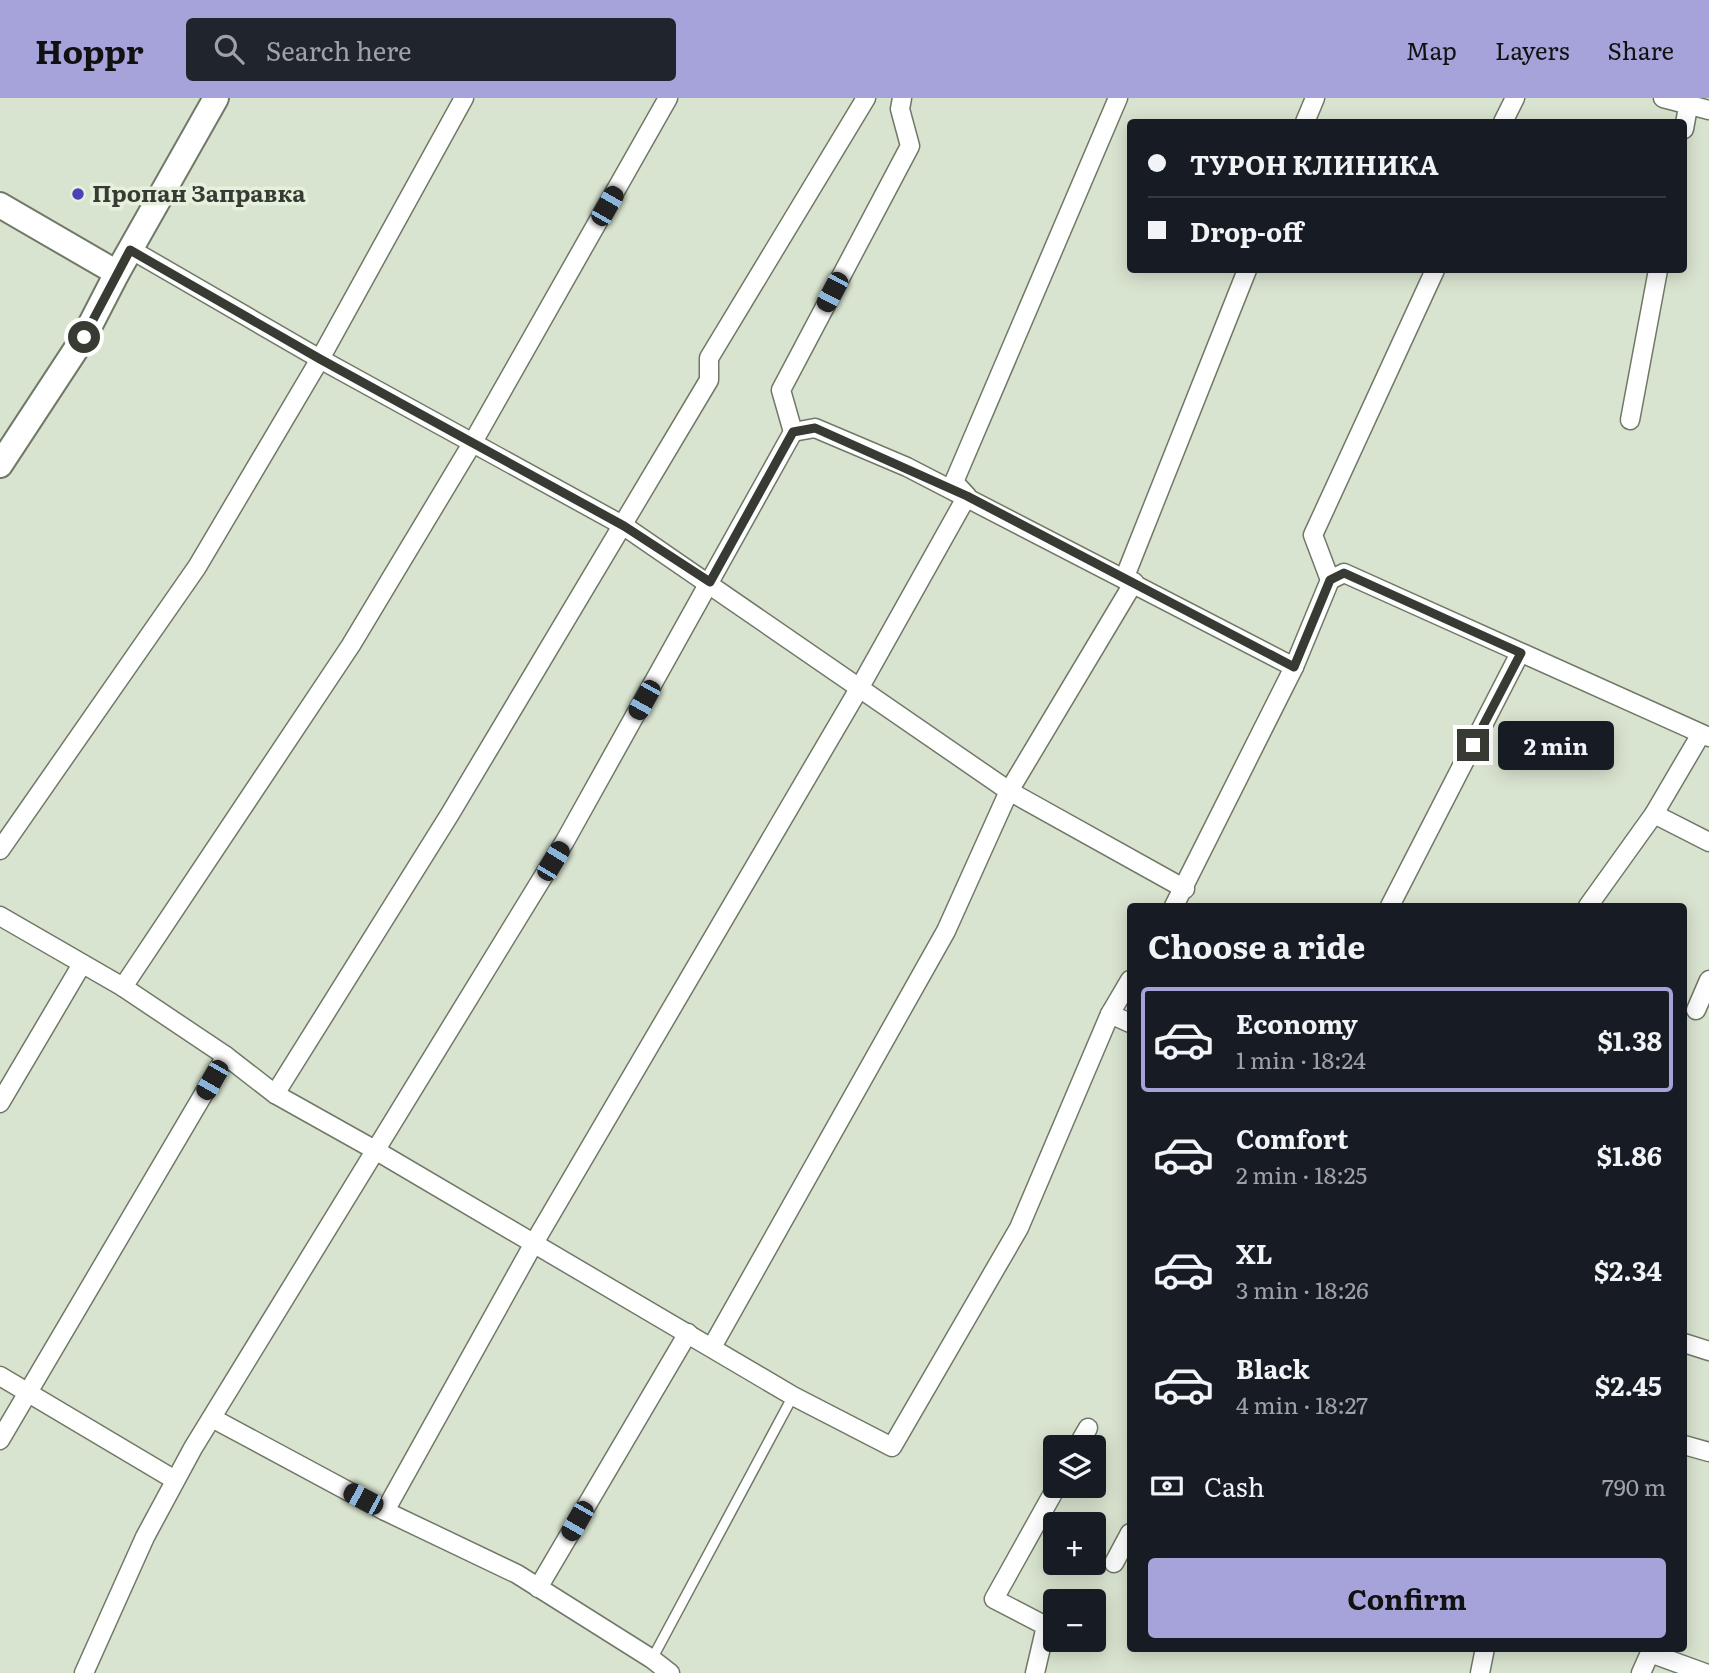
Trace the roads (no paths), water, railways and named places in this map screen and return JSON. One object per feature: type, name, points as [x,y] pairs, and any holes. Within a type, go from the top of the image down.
[{"type":"main road","points":[[0,464],[78,347],[216,98]]},
{"type":"main road","points":[[0,205],[117,273]]},
{"type":"street","points":[[0,850],[183,588],[320,359],[464,98]]},
{"type":"street","points":[[123,987],[351,646],[473,442],[668,98]]},
{"type":"street","points":[[275,1094],[624,526],[709,380],[709,358],[866,98]]},
{"type":"street","points":[[83,1673],[145,1536],[175,1480],[565,841],[793,432],[781,390],[910,146],[901,109],[902,98]]},
{"type":"street","points":[[967,496],[954,482],[1118,98]]},
{"type":"street","points":[[1306,119],[1315,98]]},
{"type":"street","points":[[1504,119],[1514,98]]},
{"type":"street","points":[[1663,98],[1688,107],[1709,110]]},
{"type":"street","points":[[1686,119],[1688,107]]},
{"type":"street","points":[[130,250],[320,359],[624,526],[710,582],[780,635],[1009,791],[1185,889]]},
{"type":"street","points":[[712,1347],[946,931],[1009,791],[1129,581],[1246,273]]},
{"type":"street","points":[[1330,580],[1312,535],[1434,273]]},
{"type":"street","points":[[1630,420],[1657,273]]},
{"type":"street","points":[[793,432],[815,428],[967,496],[1294,667]]},
{"type":"street","points":[[385,1511],[534,1243],[860,687],[967,496]]},
{"type":"street","points":[[1176,903],[1294,667],[1330,580],[1344,573],[1705,736],[1654,814],[1590,903]]},
{"type":"street","points":[[1392,903],[1521,653]]},
{"type":"street","points":[[1654,814],[1709,842]]},
{"type":"street","points":[[0,916],[123,987],[226,1056],[275,1094],[793,1396],[892,1447],[1019,1228],[1110,1014],[1127,985]]},
{"type":"street","points":[[0,1103],[82,964]]},
{"type":"street","points":[[1696,1010],[1709,980]]},
{"type":"street","points":[[1110,1014],[1127,1022]]},
{"type":"street","points":[[0,1440],[226,1056]]},
{"type":"street","points":[[538,1588],[688,1333]]},
{"type":"street","points":[[1687,1344],[1709,1351]]},
{"type":"street","points":[[0,1377],[175,1480]]},
{"type":"street","points":[[212,1418],[385,1511],[517,1574],[670,1673]]},
{"type":"street","points":[[1084,1435],[1088,1428]]},
{"type":"street","points":[[1687,1446],[1709,1451]]},
{"type":"street","points":[[1035,1673],[1046,1626],[993,1599],[1049,1498]]},
{"type":"street","points":[[1114,1563],[1127,1539]]},
{"type":"street","points":[[1480,1673],[1484,1652]]},
{"type":"street","points":[[1641,1673],[1650,1653],[1705,1673]]},
{"type":"lane","points":[[652,1659],[793,1396]]},
{"type":"place","name":"Пропан Заправка","points":[[78,194]]}]
